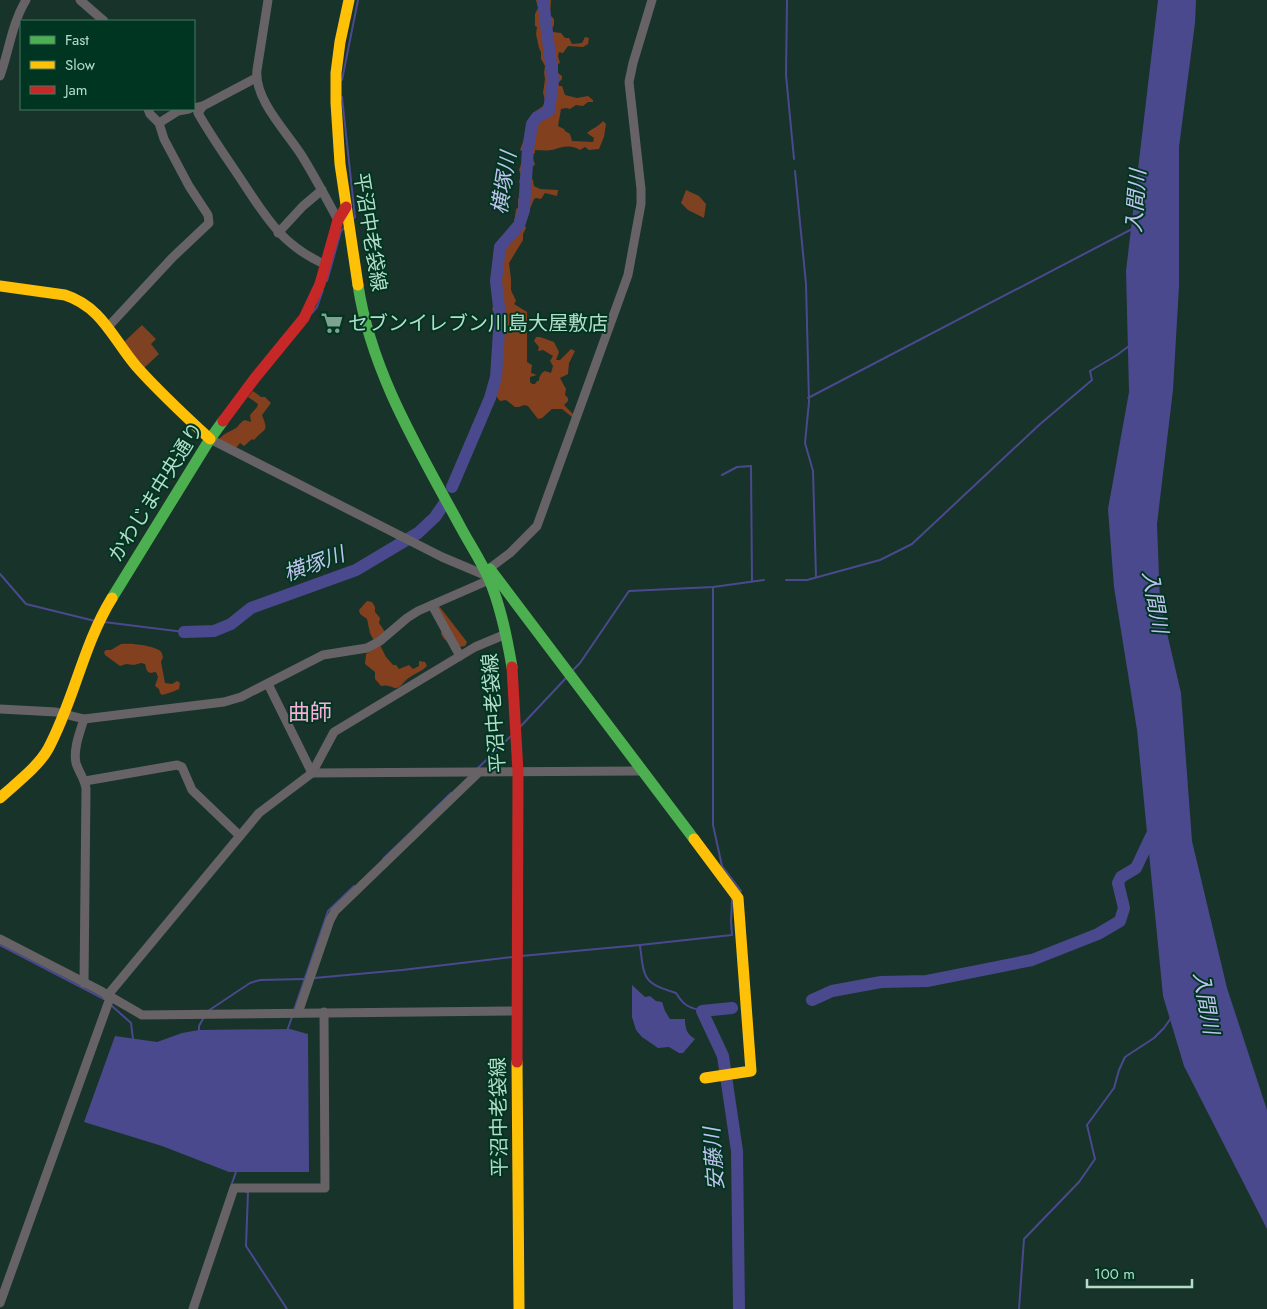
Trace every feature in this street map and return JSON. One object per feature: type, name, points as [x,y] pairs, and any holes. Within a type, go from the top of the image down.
[{"type":"street","points":[[0,76],[9,50],[11,34],[26,0]]},
{"type":"street","points":[[80,0],[103,20]]},
{"type":"street","points":[[268,0],[256,78],[260,93],[300,154],[338,220]]},
{"type":"street","name":"平沼中老袋線","points":[[349,0],[340,42],[336,83],[337,120],[346,207],[360,296],[368,328],[386,382],[406,425],[488,574],[506,634],[513,674],[518,772],[516,1011],[519,1309]]},
{"type":"street","points":[[0,708],[63,713],[84,719],[224,702],[241,697],[323,655],[367,648],[380,641],[406,618],[488,574],[537,526],[628,275],[641,204],[642,188],[629,82],[652,0]]},
{"type":"street","points":[[256,78],[198,107],[198,113],[265,218],[278,233],[301,251],[326,265]]},
{"type":"street","points":[[107,328],[173,257],[209,223],[208,214],[186,180],[164,139],[159,123],[148,110]]},
{"type":"street","points":[[159,123],[178,111],[184,110]]},
{"type":"street","points":[[278,233],[303,206],[322,190]]},
{"type":"street","name":"かわじま中央通り","points":[[0,798],[27,773],[46,750],[63,713],[95,630],[108,604],[210,439],[255,378],[304,318],[314,299],[326,265],[338,220],[346,207]]},
{"type":"street","points":[[0,286],[66,295],[84,302],[93,310],[136,366],[210,439],[442,557],[488,574],[738,898],[751,1071],[705,1078]]},
{"type":"street","points":[[432,605],[460,656]]},
{"type":"street","points":[[0,1303],[109,997],[259,813],[312,773],[334,732],[475,647],[506,634]]},
{"type":"street","points":[[268,684],[312,773]]},
{"type":"street","points":[[84,719],[76,749],[78,768],[85,780],[84,983]]},
{"type":"street","points":[[85,780],[177,765],[182,767],[192,790],[240,836]]},
{"type":"street","points":[[312,773],[641,771]]},
{"type":"street","points":[[298,1013],[330,920],[335,911],[479,772]]},
{"type":"street","points":[[0,939],[142,1015],[516,1011]]},
{"type":"street","points":[[193,1309],[234,1188],[325,1188],[324,1012]]},
{"type":"shaded area","points":[[536,0],[551,0],[550,15],[554,19],[554,25],[551,30],[553,32],[561,33],[565,38],[569,38],[572,44],[582,43],[585,37],[589,38],[588,44],[583,47],[568,46],[563,53],[559,52],[560,63],[558,64],[558,73],[562,76],[562,79],[558,83],[559,86],[562,86],[565,95],[577,98],[588,96],[593,102],[588,102],[583,106],[576,105],[570,109],[561,109],[558,126],[570,134],[572,141],[593,142],[594,138],[587,133],[603,121],[606,124],[604,137],[599,149],[589,150],[585,147],[580,150],[566,147],[535,150],[535,153],[532,154],[535,164],[531,166],[530,176],[534,186],[540,189],[558,190],[557,196],[545,193],[541,199],[534,199],[524,223],[526,228],[523,240],[509,263],[511,290],[516,301],[514,304],[527,312],[527,362],[532,365],[531,373],[537,375],[530,377],[530,382],[535,384],[539,381],[540,375],[545,371],[551,373],[553,366],[550,361],[553,356],[543,350],[538,351],[539,347],[534,341],[536,337],[554,342],[559,352],[556,360],[560,360],[571,349],[575,351],[569,363],[568,374],[560,378],[566,389],[565,395],[568,398],[564,405],[573,414],[572,417],[562,409],[552,409],[542,418],[538,419],[528,406],[515,407],[506,400],[500,401],[490,392],[494,388],[491,384],[494,364],[493,338],[496,333],[492,309],[496,299],[493,285],[498,281],[498,276],[492,273],[492,269],[499,246],[508,236],[514,223],[518,199],[523,195],[523,188],[519,182],[521,175],[519,170],[524,152],[520,150],[536,111],[543,106],[545,100],[543,93],[545,66],[541,59],[536,34],[537,27],[535,26],[535,14],[538,8]]},
{"type":"shaded area","points":[[686,190],[699,196],[706,204],[704,218],[688,210],[681,203]]},
{"type":"shaded area","points":[[142,325],[156,339],[151,344],[159,354],[144,368],[123,343]]},
{"type":"shaded area","points":[[253,391],[261,397],[265,397],[271,403],[262,415],[265,429],[254,440],[252,439],[244,446],[240,443],[236,448],[218,440],[243,421],[251,422],[250,415],[258,404],[248,397]]},
{"type":"shaded area","points":[[367,601],[372,602],[375,607],[375,612],[380,618],[379,623],[385,632],[377,639],[373,639],[367,619],[360,614],[359,610]]},
{"type":"shaded area","points":[[439,606],[467,642],[465,646],[458,647],[444,639],[441,634],[442,630],[437,624],[436,609]]},
{"type":"shaded area","points":[[121,644],[140,645],[160,651],[163,657],[161,662],[165,683],[172,684],[177,681],[180,683],[179,689],[162,695],[155,686],[158,677],[156,672],[150,673],[147,671],[145,664],[126,664],[120,666],[105,655],[104,652],[106,650],[111,650]]},
{"type":"shaded area","points":[[380,645],[386,657],[399,669],[409,665],[413,669],[419,666],[419,661],[425,662],[427,666],[406,680],[401,686],[395,688],[386,685],[381,686],[375,679],[375,672],[365,664],[366,654]]},
{"type":"water","name":"入間川","points":[[1158,0],[1196,0],[1195,23],[1179,147],[1179,286],[1173,390],[1157,524],[1160,603],[1181,693],[1192,841],[1227,988],[1267,1110],[1267,1229],[1184,1066],[1163,996],[1137,730],[1114,587],[1108,509],[1129,392],[1126,271]]},
{"type":"water","points":[[632,985],[645,997],[650,996],[656,1001],[662,1002],[670,1019],[685,1019],[687,1031],[695,1039],[683,1053],[679,1053],[669,1047],[658,1048],[642,1037],[636,1030],[632,1017]]},
{"type":"water","points":[[290,1029],[308,1034],[309,1172],[229,1172],[162,1146],[84,1122],[115,1036],[157,1042],[182,1033],[199,1030]]},
{"type":"waterway","points":[[342,80],[358,0]]},
{"type":"waterway","name":"横塚川","points":[[452,487],[490,398],[496,377],[500,316],[496,281],[500,247],[519,225],[524,210],[528,149],[532,124],[537,117],[549,111],[553,80],[543,0]]},
{"type":"waterway","points":[[787,0],[786,75],[794,159]]},
{"type":"waterway","points":[[342,97],[355,217],[352,220]]},
{"type":"waterway","points":[[795,171],[806,284],[809,402],[805,443],[813,471],[816,577]]},
{"type":"waterway","points":[[327,281],[341,231],[345,227]]},
{"type":"waterway","name":"入間川","points":[[808,398],[1132,229]]},
{"type":"waterway","points":[[312,313],[317,307],[323,290]]},
{"type":"waterway","points":[[786,580],[807,580],[880,560],[912,544],[1039,425],[1092,380],[1090,371],[1129,346]]},
{"type":"waterway","points":[[722,475],[737,467],[751,466],[752,581]]},
{"type":"waterway","name":"横塚川","points":[[184,632],[214,631],[231,624],[251,608],[356,570],[418,533],[435,517],[444,504]]},
{"type":"waterway","points":[[0,574],[26,604],[95,621]]},
{"type":"waterway","points":[[573,670],[580,663],[629,591],[713,587],[764,580]]},
{"type":"waterway","points":[[713,588],[713,825],[722,866],[741,891],[739,892]]},
{"type":"waterway","points":[[104,622],[184,632]]},
{"type":"waterway","points":[[520,727],[566,678]]},
{"type":"waterway","points":[[35,772],[49,755],[65,723]]},
{"type":"waterway","points":[[477,769],[511,736]]},
{"type":"waterway","points":[[383,859],[451,793]]},
{"type":"waterway","points":[[812,1000],[832,991],[881,982],[927,981],[1032,960],[1098,934],[1120,921],[1124,908],[1118,883],[1121,877],[1136,868],[1154,830]]},
{"type":"waterway","points":[[294,1010],[328,911],[354,886]]},
{"type":"waterway","points":[[640,945],[732,935],[732,899]]},
{"type":"waterway","points":[[0,945],[104,999]]},
{"type":"waterway","points":[[521,956],[640,945],[644,972],[647,978],[657,986],[676,993],[681,1001],[687,1005],[702,1011]]},
{"type":"waterway","points":[[314,978],[513,957]]},
{"type":"waterway","points":[[208,1011],[250,983],[260,980],[304,979]]},
{"type":"waterway","points":[[112,1006],[131,1023],[133,1039]]},
{"type":"waterway","name":"安藤川","points":[[732,1008],[702,1011],[723,1056],[737,1151],[739,1309]]},
{"type":"waterway","points":[[199,1031],[199,1026],[204,1017]]},
{"type":"waterway","points":[[287,1031],[292,1017]]},
{"type":"waterway","points":[[1019,1309],[1024,1239],[1079,1182],[1095,1159],[1087,1125],[1114,1088],[1125,1057],[1154,1038],[1171,1018]]},
{"type":"waterway","points":[[231,1186],[236,1172]]},
{"type":"waterway","points":[[246,1192],[248,1192],[246,1246],[287,1309]]},
{"type":"traffic: fast","points":[[358,285],[364,317],[374,349],[398,410],[489,579],[506,634],[512,667]]},
{"type":"traffic: fast","points":[[112,598],[223,421]]},
{"type":"traffic: fast","points":[[490,569],[694,839]]},
{"type":"traffic: slow","points":[[349,0],[336,73],[336,103],[340,164],[358,285]]},
{"type":"traffic: slow","points":[[0,286],[65,295],[78,300],[88,307],[106,325],[145,376],[210,439]]},
{"type":"traffic: slow","points":[[0,798],[32,769],[48,749],[65,712],[93,635],[112,598]]},
{"type":"traffic: slow","points":[[694,839],[738,898],[751,1071],[705,1078]]},
{"type":"traffic: slow","points":[[517,1062],[519,1309]]},
{"type":"traffic: jam","points":[[223,421],[304,318],[320,284],[338,220],[346,207]]},
{"type":"traffic: jam","points":[[512,667],[518,772],[517,1062]]},
{"type":"place","name":"セブンイレブン川島大屋敷店","points":[[332,323]]},
{"type":"district","name":"曲師","points":[[310,712]]}]
